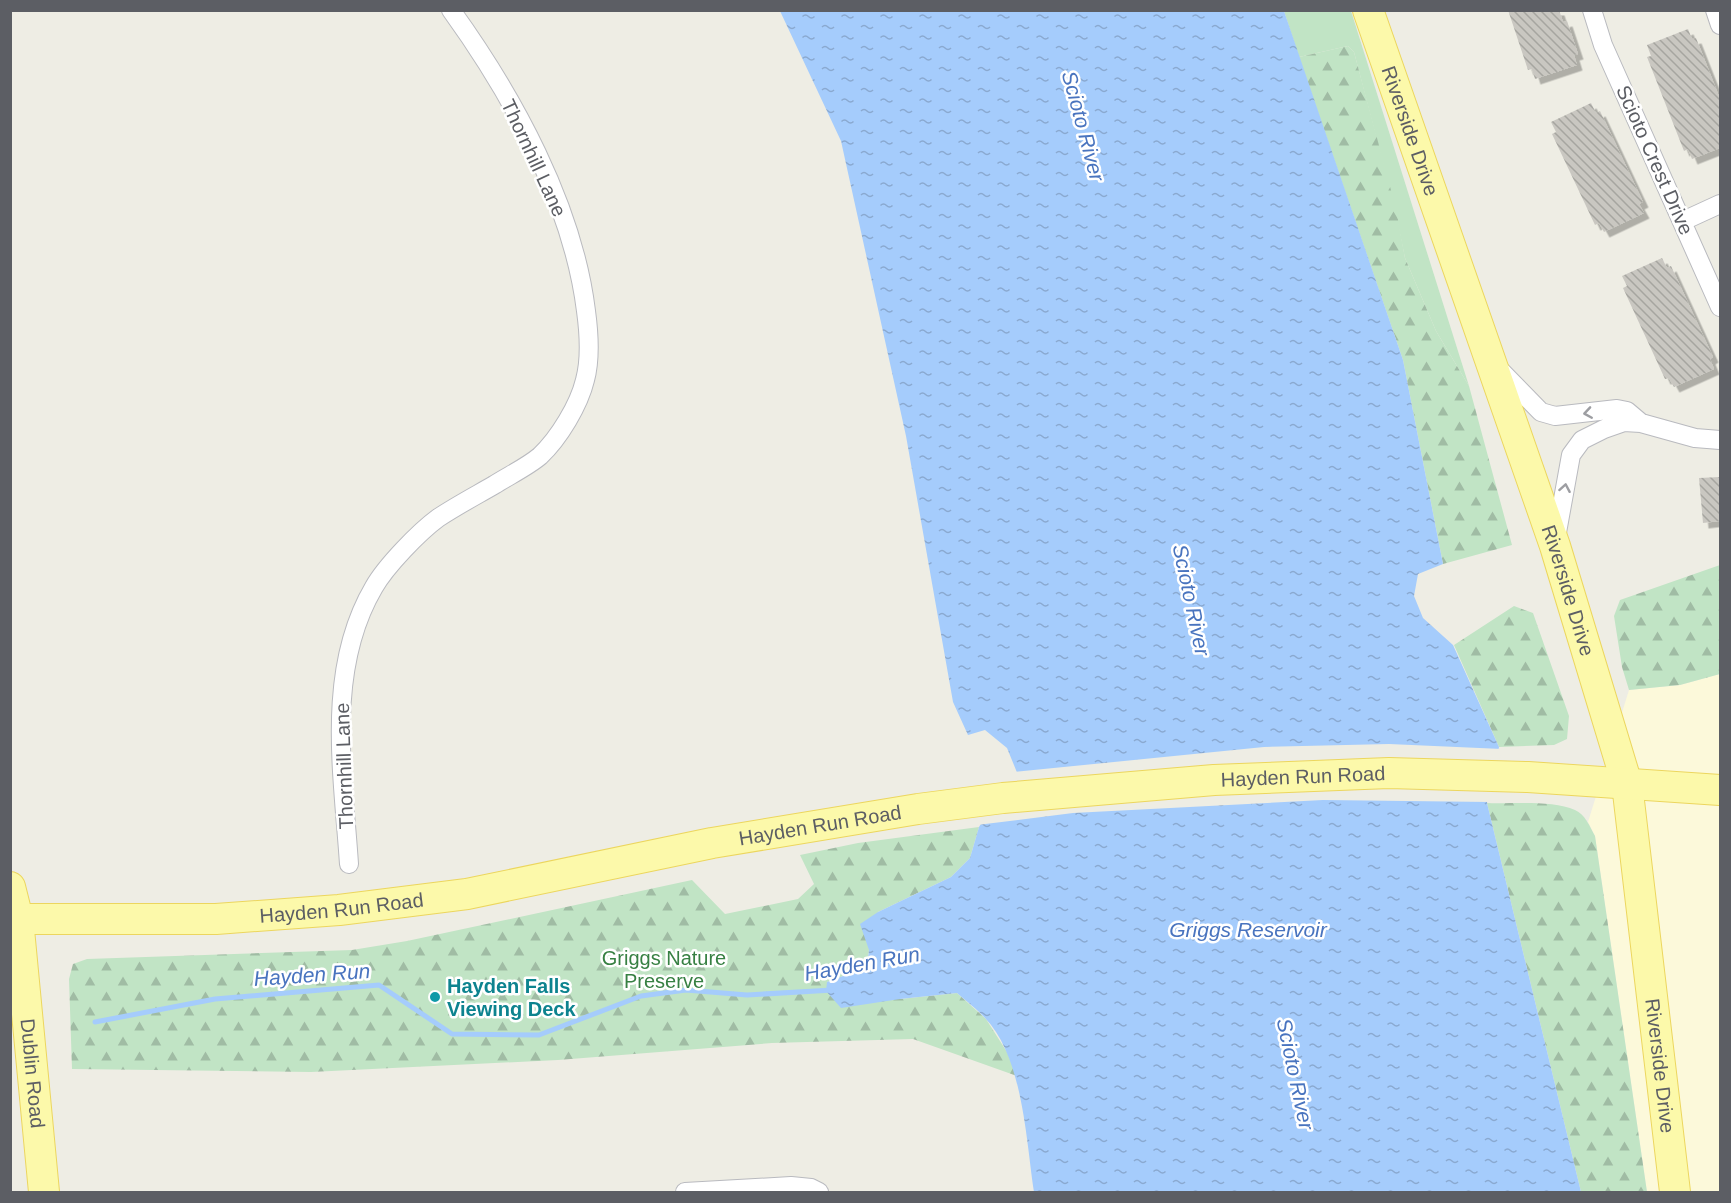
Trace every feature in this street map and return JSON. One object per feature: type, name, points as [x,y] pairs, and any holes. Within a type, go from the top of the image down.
[{"type":"main road","name":"Riverside Drive","points":[[1368,10],[1555,546],[1627,784],[1675,1192]]},
{"type":"main road","name":"Hayden Run Road","points":[[18,919],[216,919],[317,912],[399,903],[467,894],[712,843],[918,809],[1002,798],[1254,777],[1389,773],[1528,777],[1720,790]]},
{"type":"main road","name":"Dublin Road","points":[[10,886],[18,919],[44,1192]]},
{"type":"street","name":"Thornhill Lane","points":[[349,864],[340,732],[342,690],[349,651],[361,612],[375,585],[397,558],[437,519],[540,456],[569,420],[586,380],[589,337],[584,292],[557,200],[525,130],[451,10]]},
{"type":"street","name":"Scioto Crest Drive","points":[[1592,10],[1603,45],[1720,307]]},
{"type":"street","points":[[1715,10],[1720,26]]},
{"type":"street","points":[[1683,221],[1720,204]]},
{"type":"street","points":[[1493,364],[1541,412],[1555,416],[1617,409],[1627,411],[1641,423]]},
{"type":"street","points":[[1555,546],[1571,455],[1582,440],[1624,422],[1641,423],[1695,438],[1720,440]]},
{"type":"street","points":[[685,1192],[791,1186],[811,1188],[819,1192]]},
{"type":"shaded area","points":[[1720,674],[1720,1192],[1647,1192],[1595,836],[1588,822],[1629,690],[1680,685]]},
{"type":"green space","points":[[1284,11],[1351,11],[1469,386],[1436,331],[1405,258],[1395,209],[1354,52],[1348,46],[1299,57]]},
{"type":"green space","points":[[1348,46],[1354,52],[1396,209],[1405,258],[1436,331],[1469,386],[1512,545],[1443,564],[1403,360],[1299,57]]},
{"type":"green space","points":[[1720,565],[1720,674],[1680,685],[1629,690],[1622,667],[1614,616],[1620,600]]},
{"type":"green space","points":[[1514,606],[1533,613],[1569,716],[1567,739],[1554,745],[1499,747],[1454,645]]},
{"type":"green space","points":[[1487,803],[1544,804],[1566,807],[1582,814],[1595,836],[1647,1192],[1581,1192]]},
{"type":"green space","name":"Griggs Nature Preserve","points":[[979,827],[970,858],[951,877],[878,912],[867,967],[827,982],[900,999],[957,993],[986,1019],[1007,1052],[1017,1076],[913,1039],[772,1043],[558,1060],[311,1072],[72,1069],[69,979],[73,964],[87,959],[352,950],[407,941],[692,880],[725,914],[798,899],[814,884],[800,855],[858,843]]},
{"type":"water","name":"Griggs Reservoir","points":[[780,11],[1284,11],[1403,360],[1443,564],[1418,574],[1414,596],[1423,618],[1453,645],[1499,747],[1487,803],[1581,1192],[1034,1192],[1025,1124],[1015,1076],[1008,1054],[998,1035],[979,1011],[957,993],[841,1008],[826,991],[827,982],[867,967],[869,950],[860,924],[878,912],[951,877],[970,858],[979,827],[988,812],[1025,792],[1007,748],[985,730],[968,735],[953,702],[906,436],[841,141]]},
{"type":"pier","points":[[1389,744],[1502,749],[1490,802],[1323,800],[1073,813],[977,825],[986,809],[1022,791],[1014,772],[1264,747]]},
{"type":"building","points":[[1508,10],[1559,10],[1563,22],[1567,21],[1578,54],[1574,55],[1577,65],[1535,79],[1532,69],[1528,70]]},
{"type":"building","points":[[1688,29],[1692,39],[1696,38],[1720,99],[1720,148],[1692,159],[1688,149],[1684,151],[1647,57],[1651,56],[1647,45]]},
{"type":"building","points":[[1591,103],[1596,113],[1600,111],[1643,202],[1639,204],[1644,213],[1604,232],[1599,223],[1595,225],[1552,134],[1556,132],[1551,122]]},
{"type":"building","points":[[1662,258],[1667,268],[1671,266],[1713,357],[1710,359],[1714,369],[1674,387],[1669,378],[1665,379],[1623,288],[1627,286],[1622,276]]},
{"type":"building","points":[[1720,477],[1720,521],[1703,523],[1699,478]]},
{"type":"waterway","name":"Hayden Run","points":[[95,1022],[215,999],[379,985],[452,1034],[539,1035],[641,996],[686,990],[747,995],[833,990]]},
{"type":"place","name":"Hayden Falls Viewing Deck","points":[[435,997]]},
{"type":"water label","name":"Scioto River","points":[[1083,126]]},
{"type":"water label","name":"Scioto River","points":[[1191,600]]},
{"type":"water label","name":"Scioto River","points":[[1295,1074]]}]
